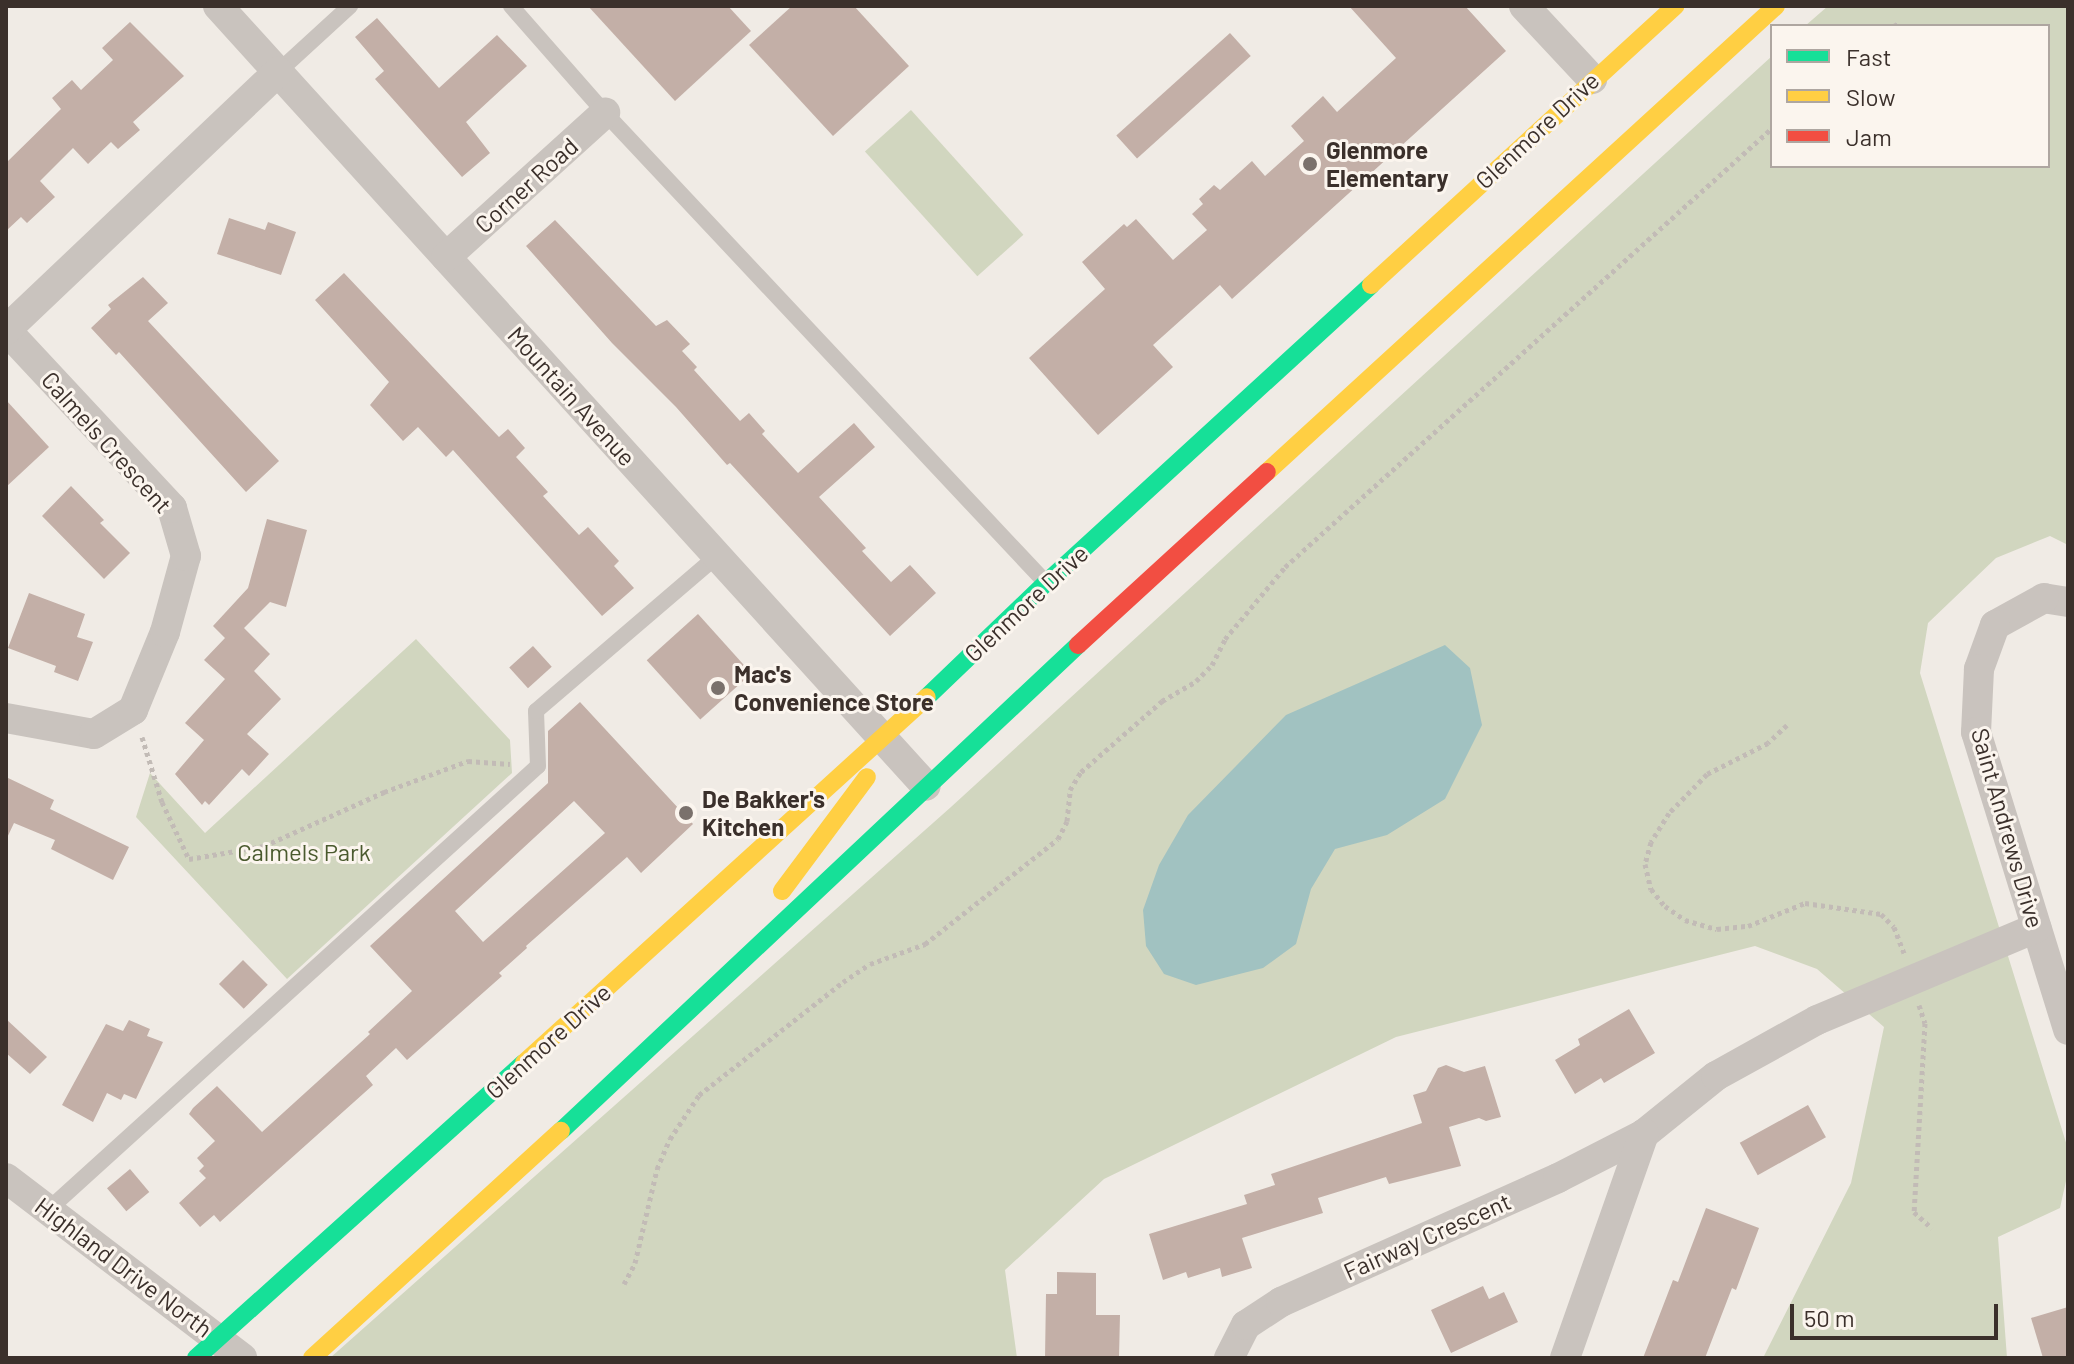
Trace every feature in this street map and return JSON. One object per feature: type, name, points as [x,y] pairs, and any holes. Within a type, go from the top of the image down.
[{"type":"main road","name":"Glenmore Drive","points":[[211,1351],[885,738],[1046,583],[1675,6]]},
{"type":"main road","points":[[312,1358],[656,1045],[926,786],[1776,6]]},
{"type":"main road","points":[[656,1045],[863,785],[885,738]]},
{"type":"street","name":"Mountain Avenue","points":[[218,6],[926,786]]},
{"type":"street","points":[[1524,6],[1592,79]]},
{"type":"street","name":"Calmels Crescent","points":[[133,710],[165,632],[186,556],[172,508],[6,330],[278,72]]},
{"type":"street","name":"Corner Road","points":[[446,257],[605,113]]},
{"type":"street","name":"Saint Andrews Drive","points":[[2068,602],[2044,598],[1995,625],[1979,669],[1976,732],[2068,1030]]},
{"type":"street","points":[[6,718],[94,734],[133,710]]},
{"type":"street","name":"Fairway Crescent","points":[[1229,1358],[1246,1325],[1281,1302],[1558,1178],[1644,1134],[1716,1076],[1817,1020],[2036,928]]},
{"type":"street","points":[[1565,1358],[1644,1134]]},
{"type":"street","name":"Highland Drive North","points":[[6,1178],[48,1210],[211,1351],[242,1358]]},
{"type":"lane","points":[[278,72],[350,6]]},
{"type":"lane","points":[[511,6],[605,113],[1046,583]]},
{"type":"lane","points":[[48,1210],[538,766],[536,711],[718,555]]},
{"type":"path","points":[[624,1284],[635,1263],[665,1149],[699,1095],[843,982],[870,964],[925,944],[1058,839],[1067,821],[1070,790],[1081,772],[1162,701],[1196,681],[1212,665],[1225,639],[1285,567],[1770,130]]},
{"type":"path","points":[[133,710],[162,802],[189,859],[264,846],[384,792],[468,761],[538,766]]},
{"type":"path","points":[[1787,725],[1768,743],[1707,774],[1669,813],[1651,842],[1645,864],[1651,889],[1665,906],[1685,920],[1717,929],[1748,926],[1805,903],[1881,914],[1894,927],[1925,1023],[1914,1212],[1932,1228]]},
{"type":"green space","points":[[1828,6],[2068,6],[2068,545],[2050,536],[1996,558],[1928,623],[1920,673],[2068,1149],[2068,1172],[2060,1208],[1998,1237],[2007,1358],[1763,1358],[1851,1183],[1884,1027],[1817,969],[1755,946],[1396,1037],[1104,1179],[1005,1270],[1017,1358],[330,1358],[951,807],[1770,58],[1770,168],[2050,168],[2050,24],[1807,24]]},
{"type":"green space","points":[[911,110],[1023,235],[977,276],[865,151]]},
{"type":"green space","name":"Calmels Park","points":[[416,639],[510,740],[512,773],[287,979],[136,817],[150,773],[205,833]]},
{"type":"water","points":[[1445,645],[1470,668],[1482,725],[1445,799],[1387,835],[1335,849],[1311,889],[1296,944],[1263,968],[1196,985],[1164,974],[1146,946],[1143,910],[1159,865],[1188,815],[1286,715]]},
{"type":"building","points":[[588,6],[728,6],[751,31],[675,101]]},
{"type":"building","points":[[792,6],[854,6],[909,66],[833,136],[749,45]]},
{"type":"building","points":[[1349,6],[1465,6],[1506,51],[1232,299],[1220,285],[1153,345],[1173,367],[1098,435],[1029,358],[1105,289],[1082,262],[1124,224],[1127,227],[1136,219],[1173,260],[1207,230],[1192,214],[1203,204],[1199,199],[1214,185],[1220,190],[1252,161],[1265,176],[1304,141],[1291,126],[1323,96],[1337,112],[1396,58]]},
{"type":"building","points":[[377,18],[439,88],[497,35],[527,66],[466,122],[490,153],[462,177],[375,79],[384,71],[355,37]]},
{"type":"building","points":[[130,22],[184,76],[133,122],[140,130],[118,149],[111,142],[88,164],[73,148],[40,181],[55,197],[27,223],[21,217],[6,231],[6,163],[61,109],[52,98],[72,80],[81,90],[113,60],[102,48]]},
{"type":"building","points":[[1230,33],[1251,56],[1137,158],[1116,135]]},
{"type":"building","points":[[229,218],[265,230],[268,222],[296,232],[281,275],[217,254]]},
{"type":"building","points":[[555,220],[656,326],[667,320],[690,344],[682,351],[697,367],[694,370],[740,421],[749,413],[765,431],[762,434],[798,473],[854,423],[875,447],[819,497],[866,548],[862,551],[891,582],[910,565],[936,593],[890,636],[730,463],[727,465],[676,407],[612,343],[526,246]]},
{"type":"building","points":[[344,273],[499,437],[508,429],[525,448],[516,457],[548,492],[543,496],[579,535],[588,527],[619,561],[614,566],[634,588],[602,616],[453,450],[446,457],[418,427],[403,441],[370,405],[389,382],[315,300]]},
{"type":"building","points":[[143,277],[168,303],[148,321],[279,461],[246,492],[119,352],[116,355],[91,328],[111,309],[108,305]]},
{"type":"building","points":[[6,400],[49,447],[6,487]]},
{"type":"building","points":[[71,486],[104,520],[100,523],[130,553],[104,579],[42,516]]},
{"type":"building","points":[[267,519],[307,530],[286,607],[270,602],[244,628],[270,654],[254,671],[281,699],[247,734],[269,754],[249,776],[242,769],[209,805],[205,801],[202,805],[175,774],[204,740],[185,723],[225,679],[204,660],[225,638],[213,626],[248,588]]},
{"type":"building","points":[[29,593],[85,614],[77,637],[93,642],[78,681],[54,672],[56,666],[8,648]]},
{"type":"building","points":[[698,614],[752,673],[700,720],[647,660]]},
{"type":"building","points":[[533,646],[552,667],[528,688],[509,667]]},
{"type":"building","points":[[580,702],[693,824],[641,873],[627,857],[526,946],[499,973],[502,976],[407,1060],[396,1048],[366,1076],[373,1085],[220,1222],[214,1215],[200,1227],[179,1203],[206,1178],[199,1171],[204,1166],[197,1158],[215,1141],[189,1114],[193,1108],[217,1086],[262,1132],[370,1034],[368,1032],[412,991],[370,946],[548,783],[548,731]],"holes":[[[574,801],[605,833],[483,942],[455,911]]]},
{"type":"building","points":[[6,777],[54,800],[50,809],[129,847],[113,880],[51,849],[55,840],[14,823],[6,840]]},
{"type":"building","points":[[243,960],[268,985],[244,1009],[219,984]]},
{"type":"building","points":[[1629,1009],[1655,1053],[1604,1083],[1601,1078],[1575,1094],[1555,1060],[1580,1045],[1578,1039]]},
{"type":"building","points":[[6,1019],[47,1057],[30,1074],[6,1053]]},
{"type":"building","points":[[129,1020],[150,1029],[147,1036],[163,1042],[136,1099],[124,1094],[121,1100],[107,1093],[93,1122],[62,1105],[106,1024],[123,1031]]},
{"type":"building","points":[[1446,1065],[1464,1072],[1485,1066],[1501,1117],[1486,1121],[1479,1118],[1449,1127],[1461,1166],[1389,1184],[1386,1177],[1318,1198],[1323,1213],[1242,1238],[1252,1268],[1222,1277],[1220,1268],[1188,1278],[1186,1272],[1163,1280],[1149,1234],[1247,1204],[1244,1195],[1275,1185],[1271,1174],[1422,1123],[1413,1095],[1426,1091],[1438,1068]]},
{"type":"building","points":[[1808,1105],[1826,1137],[1758,1175],[1740,1143]]},
{"type":"building","points":[[130,1169],[149,1192],[126,1211],[107,1188]]},
{"type":"building","points":[[1706,1208],[1759,1228],[1736,1290],[1732,1288],[1705,1358],[1643,1358],[1673,1280],[1678,1282]]},
{"type":"building","points":[[1057,1272],[1096,1273],[1096,1315],[1120,1315],[1119,1358],[1045,1358],[1046,1294],[1057,1294]]},
{"type":"building","points":[[1483,1286],[1489,1299],[1504,1292],[1518,1322],[1451,1353],[1431,1310]]},
{"type":"building","points":[[2068,1307],[2068,1358],[2043,1358],[2031,1318]]},
{"type":"traffic: fast","points":[[927,697],[1046,583],[1371,285]]},
{"type":"traffic: fast","points":[[561,1131],[1078,645]]},
{"type":"traffic: fast","points":[[196,1358],[524,1063]]},
{"type":"traffic: slow","points":[[1371,285],[1675,6]]},
{"type":"traffic: slow","points":[[1267,472],[1776,6]]},
{"type":"traffic: slow","points":[[524,1063],[927,697]]},
{"type":"traffic: slow","points":[[782,891],[867,777]]},
{"type":"traffic: slow","points":[[312,1358],[561,1131]]},
{"type":"traffic: jam","points":[[1078,645],[1267,472]]},
{"type":"place","name":"Glenmore Elementary","points":[[1310,164]]},
{"type":"place","name":"Mac's Convenience Store","points":[[718,688]]},
{"type":"place","name":"De Bakker's Kitchen","points":[[686,813]]}]
